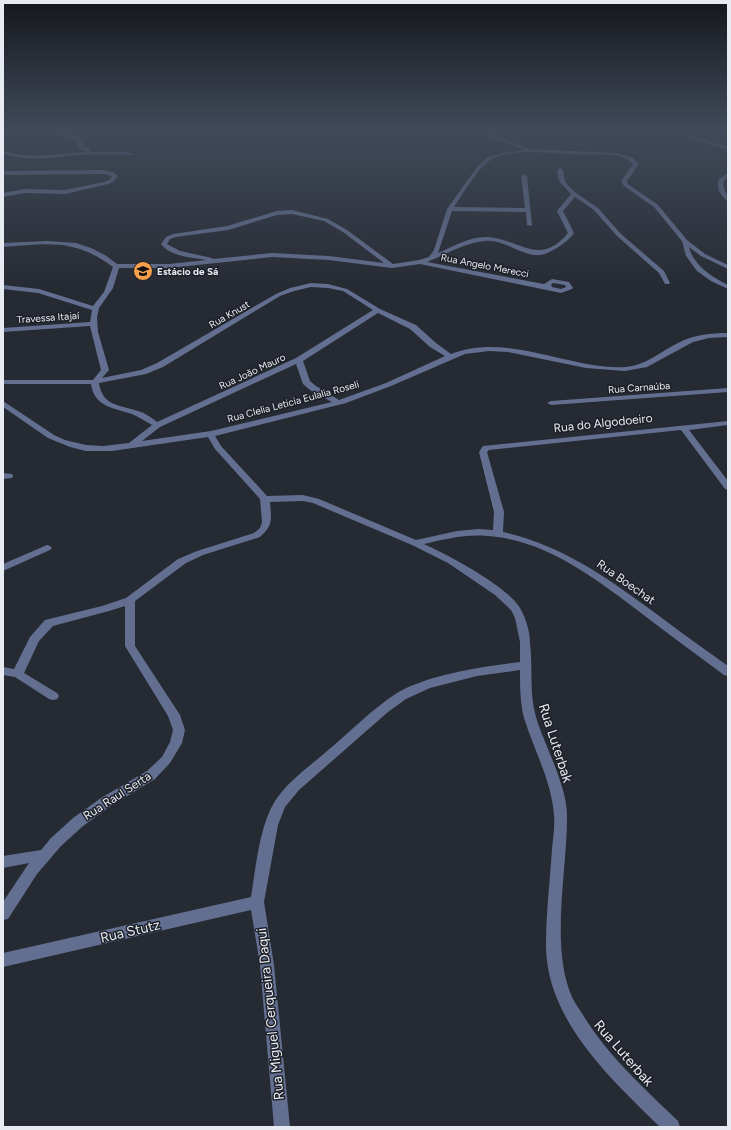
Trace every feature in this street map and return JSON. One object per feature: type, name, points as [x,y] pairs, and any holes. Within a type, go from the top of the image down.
[{"type":"street","points":[[3,195],[24,190],[53,192],[74,191],[103,184]]},
{"type":"street","points":[[431,258],[437,250],[450,209],[468,184]]},
{"type":"street","points":[[525,184],[530,225]]},
{"type":"street","points":[[565,184],[574,194],[596,209],[631,246],[662,272],[667,283]]},
{"type":"street","points":[[625,184],[656,206],[685,241],[707,257],[728,267]]},
{"type":"street","points":[[720,184],[721,191],[728,199]]},
{"type":"street","points":[[3,245],[55,242],[70,243],[94,250],[116,266],[170,266],[260,256],[290,256],[329,258],[392,266],[420,262],[468,242],[487,239],[506,242],[534,253],[544,253],[560,243],[570,233],[560,211],[574,194]]},
{"type":"street","points":[[564,206],[590,206]]},
{"type":"street","points":[[450,209],[528,210]]},
{"type":"street","points":[[217,261],[172,250],[164,244],[168,238],[175,235],[228,228],[277,213],[292,212],[326,220],[345,231],[392,266]]},
{"type":"street","points":[[685,241],[687,255],[700,269],[728,287]]},
{"type":"street","name":"Rua Angelo Merecci","points":[[420,262],[547,287]]},
{"type":"street","points":[[116,266],[109,288],[95,309],[94,324],[105,370],[95,382],[95,389],[98,397],[104,402],[140,415],[157,425]]},
{"type":"street","name":"Rua Knust","points":[[3,382],[95,382],[151,370],[278,295],[300,287],[311,285],[328,286],[345,290],[378,310],[413,327],[433,345],[450,356]]},
{"type":"street","points":[[3,287],[25,288],[42,291],[95,309]]},
{"type":"street","name":"Rua João Mauro","points":[[132,445],[157,425],[300,360],[378,310]]},
{"type":"street","name":"Travessa Itajaí","points":[[3,330],[94,324]]},
{"type":"street","name":"Rua Clelia Leticia Eulalia Roseli","points":[[3,403],[42,432],[61,441],[92,448],[105,449],[210,434],[338,402],[362,395],[406,377],[450,356],[481,349],[500,349],[529,353],[596,367],[627,369],[644,366],[689,341],[706,336],[728,335]]},
{"type":"street","points":[[300,360],[306,382],[313,388],[338,402]]},
{"type":"street","name":"Rua Carnaúba","points":[[551,403],[728,390]]},
{"type":"street","name":"Rua do Algodoeiro","points":[[498,534],[499,512],[483,452],[485,448],[728,423]]},
{"type":"street","points":[[683,427],[728,487]]},
{"type":"street","points":[[18,674],[36,636],[50,623],[105,609],[130,600],[182,561],[200,553],[227,546],[257,535],[264,529],[267,522],[265,499],[218,447],[210,434]]},
{"type":"street","name":"Rua Luterbak","points":[[265,499],[302,498],[316,501],[415,543],[452,561],[499,593],[512,605],[520,618],[525,642],[526,699],[530,717],[557,793],[561,816],[553,946],[557,974],[566,1001],[589,1039],[618,1073],[672,1127]]},
{"type":"street","name":"Rua Boechat","points":[[415,543],[446,534],[470,533],[498,534],[546,547],[597,576],[728,672]]},
{"type":"street","points":[[3,568],[47,548]]},
{"type":"street","name":"Rua Raul Serta","points":[[3,914],[32,870],[78,822],[106,802],[151,775],[166,760],[176,744],[178,730],[174,715],[130,646],[130,600]]},
{"type":"street","points":[[256,902],[271,825],[280,804],[301,781],[384,709],[402,696],[427,685],[463,676],[526,665]]},
{"type":"street","points":[[3,671],[18,674],[53,696]]},
{"type":"street","points":[[3,862],[45,855]]},
{"type":"street","name":"Rua Stutz","points":[[3,960],[256,902]]},
{"type":"street","name":"Rua Miguel Cerqueira Daqui","points":[[256,902],[267,965],[282,1127]]},
{"type":"place","name":"Estácio de Sá","points":[[143,271]]}]
